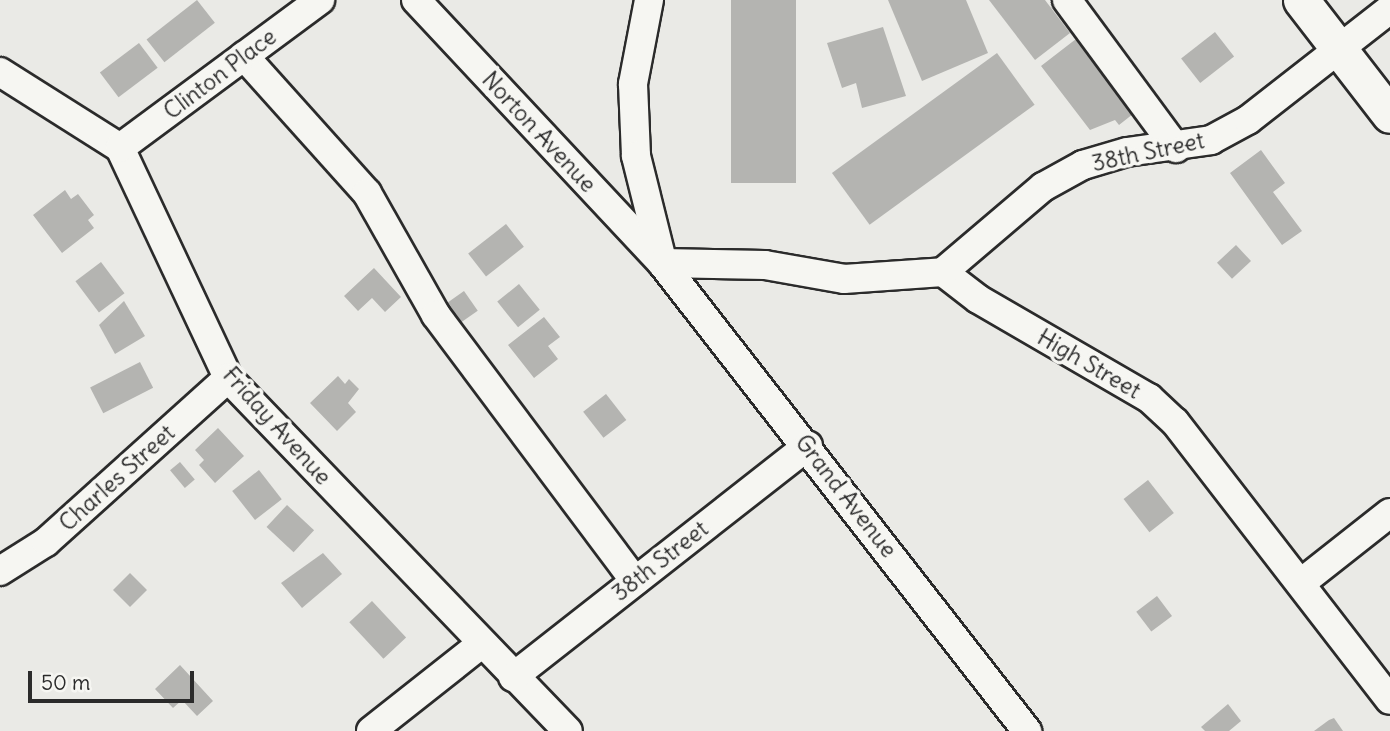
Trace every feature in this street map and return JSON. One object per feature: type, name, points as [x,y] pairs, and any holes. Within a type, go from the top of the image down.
[{"type":"main road","points":[[1301,0],[1390,115]]},
{"type":"street","name":"Clinton Place","points":[[120,148],[320,0]]},
{"type":"street","name":"Norton Avenue","points":[[416,0],[662,263]]},
{"type":"street","points":[[649,0],[641,23],[633,84],[636,156],[662,263],[765,265],[844,279],[943,272]]},
{"type":"street","points":[[1067,0],[1176,148]]},
{"type":"street","name":"38th Street","points":[[943,272],[1043,187],[1083,165],[1127,152],[1176,148],[1210,140],[1248,120],[1390,9]]},
{"type":"street","points":[[244,56],[367,193],[436,315],[635,581]]},
{"type":"street","points":[[0,72],[120,148]]},
{"type":"street","name":"Friday Avenue","points":[[120,148],[228,378],[480,645],[568,731]]},
{"type":"street","name":"Grand Avenue","points":[[662,263],[808,446],[1027,731]]},
{"type":"street","name":"High Street","points":[[943,272],[978,299],[1149,398],[1175,422],[1390,700]]},
{"type":"street","name":"Charles Street","points":[[0,571],[46,542],[228,378]]},
{"type":"street","name":"38th Street","points":[[513,677],[808,446]]},
{"type":"street","points":[[1301,583],[1390,513]]},
{"type":"street","points":[[371,731],[480,645]]},
{"type":"building","points":[[197,0],[215,23],[164,62],[147,39]]},
{"type":"building","points":[[731,0],[796,0],[796,183],[731,183]]},
{"type":"building","points":[[888,0],[966,0],[988,53],[922,81]]},
{"type":"building","points":[[989,0],[1045,0],[1070,33],[1035,60]]},
{"type":"building","points":[[883,27],[906,96],[862,108],[856,83],[842,88],[827,43]]},
{"type":"building","points":[[1215,32],[1234,56],[1200,83],[1181,58]]},
{"type":"building","points":[[1076,39],[1133,114],[1119,125],[1115,120],[1090,130],[1041,66]]},
{"type":"building","points":[[139,43],[158,68],[119,97],[100,72]]},
{"type":"building","points":[[997,53],[1035,105],[870,225],[832,173]]},
{"type":"building","points":[[1261,150],[1285,183],[1273,192],[1302,231],[1282,245],[1230,173]]},
{"type":"building","points":[[65,190],[71,199],[78,194],[94,215],[88,220],[94,228],[62,253],[33,215]]},
{"type":"building","points":[[506,224],[524,247],[486,276],[468,254]]},
{"type":"building","points":[[1236,245],[1251,261],[1232,279],[1217,263]]},
{"type":"building","points":[[101,262],[124,293],[99,312],[75,281]]},
{"type":"building","points":[[374,268],[401,297],[385,312],[372,298],[358,311],[344,296]]},
{"type":"building","points":[[519,284],[540,310],[518,327],[497,302]]},
{"type":"building","points":[[464,291],[478,311],[454,327],[440,308]]},
{"type":"building","points":[[124,301],[145,336],[115,354],[99,325]]},
{"type":"building","points":[[544,317],[560,337],[548,346],[558,359],[534,378],[508,345]]},
{"type":"building","points":[[140,362],[153,388],[103,413],[90,387]]},
{"type":"building","points":[[338,376],[345,384],[349,379],[359,389],[348,403],[356,412],[337,431],[310,403]]},
{"type":"building","points":[[606,394],[626,420],[603,438],[583,412]]},
{"type":"building","points":[[218,428],[244,456],[215,483],[199,465],[204,460],[195,450]]},
{"type":"building","points":[[180,462],[195,480],[185,488],[170,470]]},
{"type":"building","points":[[259,470],[282,499],[255,520],[232,491]]},
{"type":"building","points":[[1148,480],[1174,513],[1149,532],[1124,499]]},
{"type":"building","points":[[287,505],[314,530],[294,552],[267,527]]},
{"type":"building","points":[[323,553],[342,574],[302,608],[281,583]]},
{"type":"building","points":[[130,573],[147,590],[130,607],[113,590]]},
{"type":"building","points":[[1157,596],[1172,616],[1151,632],[1136,612]]},
{"type":"building","points":[[372,601],[406,638],[383,659],[349,622]]},
{"type":"building","points":[[180,665],[213,701],[197,716],[182,700],[173,708],[155,689]]},
{"type":"building","points":[[1228,704],[1241,721],[1229,731],[1205,731],[1201,727]]},
{"type":"building","points":[[1334,718],[1343,731],[1314,731],[1329,720]]}]
